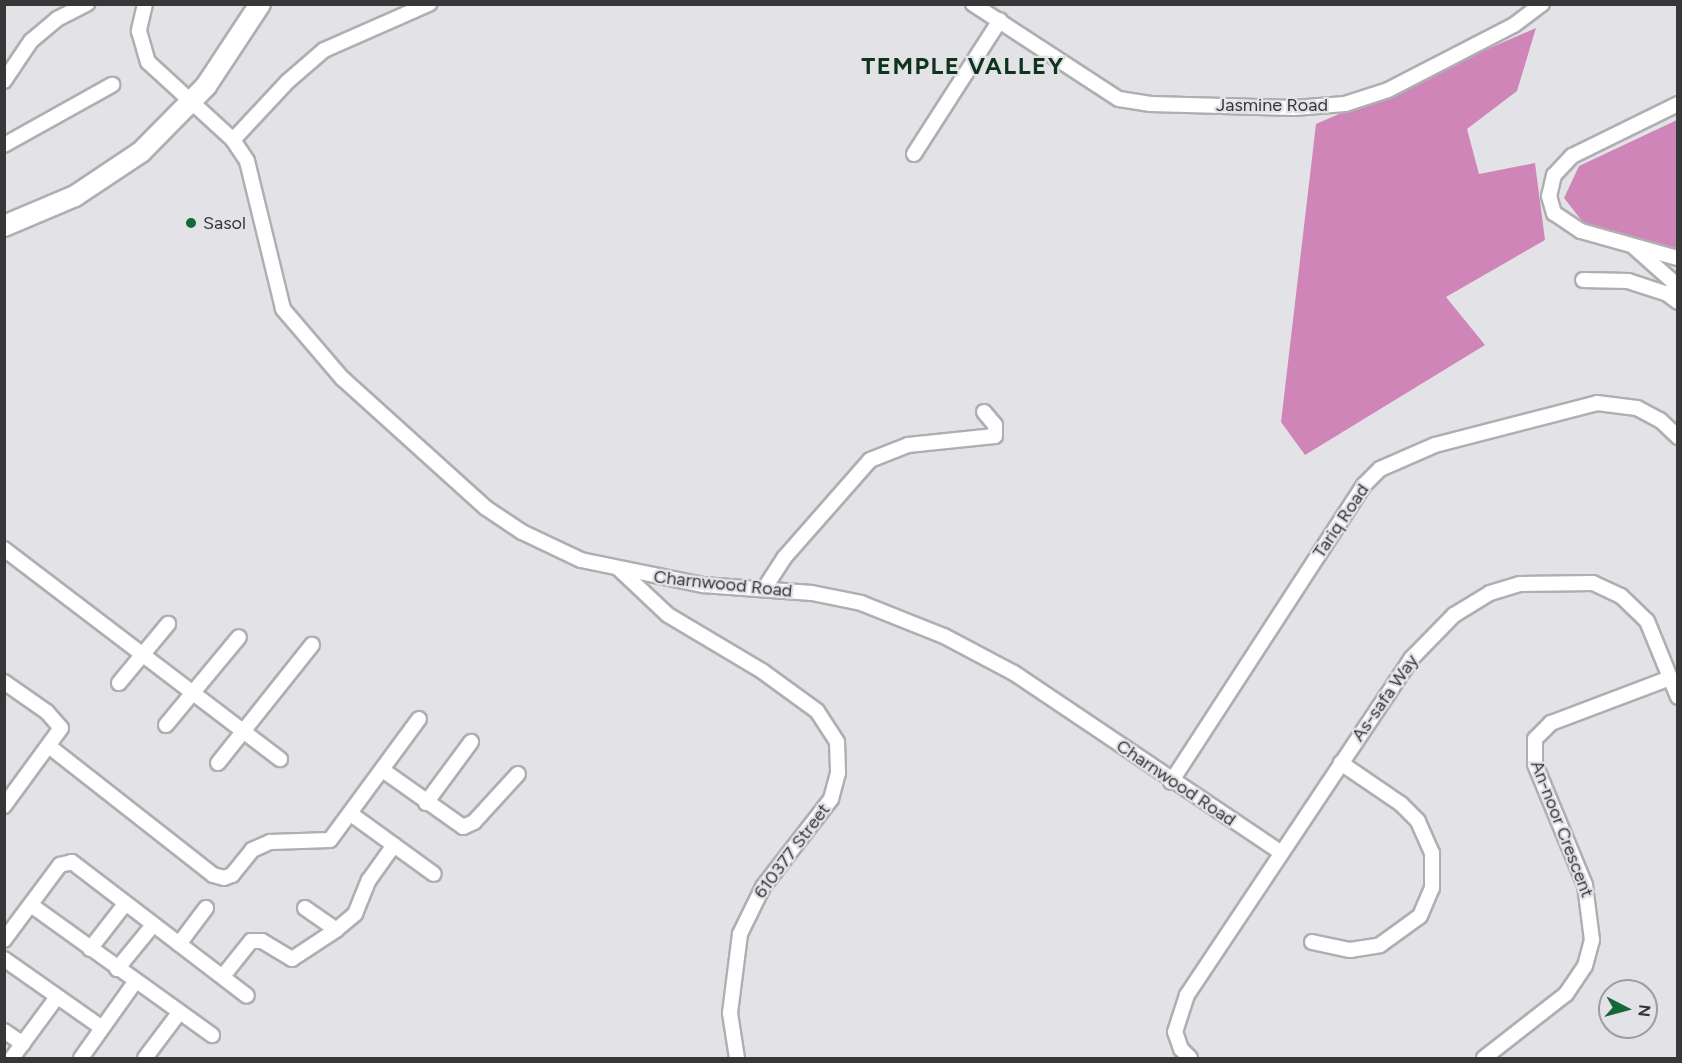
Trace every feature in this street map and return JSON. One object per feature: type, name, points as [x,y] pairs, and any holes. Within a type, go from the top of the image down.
[{"type":"main road","points":[[4,226],[75,196],[141,152],[190,102],[232,50],[260,4]]},
{"type":"street","points":[[6,74],[22,51],[43,30],[87,4]]},
{"type":"street","name":"Charnwood Road","points":[[145,4],[139,31],[143,52],[154,70],[233,140],[247,161],[256,188],[274,283],[283,309],[298,331],[342,378],[486,508],[561,552],[619,569],[704,585],[764,589],[861,603],[944,636],[1023,679],[1171,782],[1280,852]]},
{"type":"street","points":[[233,140],[316,55],[369,28],[429,4]]},
{"type":"street","name":"Jasmine Road","points":[[973,4],[1000,20],[1095,87],[1119,99],[1151,104],[1323,107],[1388,90],[1514,25],[1542,4]]},
{"type":"street","points":[[914,154],[1000,20]]},
{"type":"street","points":[[4,145],[112,85]]},
{"type":"street","points":[[1677,104],[1572,156],[1551,185],[1551,205],[1560,220],[1581,231],[1677,258]]},
{"type":"street","points":[[1632,245],[1677,286]]},
{"type":"street","points":[[1583,280],[1628,281],[1666,293],[1677,302]]},
{"type":"street","name":"Tariq Road","points":[[1171,782],[1364,485],[1380,469],[1435,445],[1597,403],[1637,408],[1660,420],[1677,437]]},
{"type":"street","points":[[764,589],[784,558],[870,460],[908,445],[995,436],[997,429],[984,412]]},
{"type":"street","points":[[5,551],[280,759]]},
{"type":"street","name":"610377 Street","points":[[619,569],[668,615],[762,671],[817,711],[837,742],[838,773],[831,798],[763,887],[740,934],[730,1004],[737,1059]]},
{"type":"street","name":"As-safa Way","points":[[1190,1059],[1177,1040],[1176,1021],[1187,995],[1280,852],[1431,635],[1490,593],[1520,584],[1577,580],[1593,583],[1621,596],[1647,621],[1677,697]]},
{"type":"street","points":[[118,682],[168,624]]},
{"type":"street","points":[[166,725],[239,637]]},
{"type":"street","points":[[218,763],[312,645]]},
{"type":"street","name":"An-noor Crescent","points":[[1484,1059],[1566,994],[1585,966],[1592,940],[1586,885],[1534,764],[1535,739],[1551,723],[1670,678]]},
{"type":"street","points":[[4,682],[59,723],[61,732],[4,806]]},
{"type":"street","points":[[50,747],[218,877],[232,875],[252,850],[270,842],[330,840],[384,771],[419,719]]},
{"type":"street","points":[[426,803],[471,742]]},
{"type":"street","points":[[1312,942],[1350,950],[1380,945],[1420,916],[1432,888],[1432,854],[1418,821],[1401,804],[1341,763]]},
{"type":"street","points":[[384,771],[459,826],[466,826],[518,774]]},
{"type":"street","points":[[351,814],[434,873]]},
{"type":"street","points":[[223,976],[251,941],[262,941],[292,959],[336,930],[356,914],[369,880],[394,845]]},
{"type":"street","points":[[4,940],[60,865],[68,862],[247,996]]},
{"type":"street","points":[[90,949],[125,904]]},
{"type":"street","points":[[31,905],[135,982],[212,1035]]},
{"type":"street","points":[[179,944],[206,908]]},
{"type":"street","points":[[305,908],[336,930]]},
{"type":"street","points":[[117,969],[153,925]]},
{"type":"street","points":[[4,959],[102,1028]]},
{"type":"street","points":[[81,1059],[135,982]]},
{"type":"street","points":[[12,1059],[57,997]]},
{"type":"street","points":[[145,1059],[179,1012]]},
{"type":"street","points":[[4,1031],[23,1044]]},
{"type":"shaded area","points":[[1536,28],[1517,91],[1467,129],[1479,174],[1535,163],[1545,240],[1446,297],[1485,345],[1305,455],[1281,422],[1316,124]]},
{"type":"shaded area","points":[[1677,120],[1677,249],[1593,235],[1564,198],[1579,166]]},
{"type":"place","name":"Sasol","points":[[191,223]]},
{"type":"district","name":"TEMPLE VALLEY","points":[[963,66]]}]
